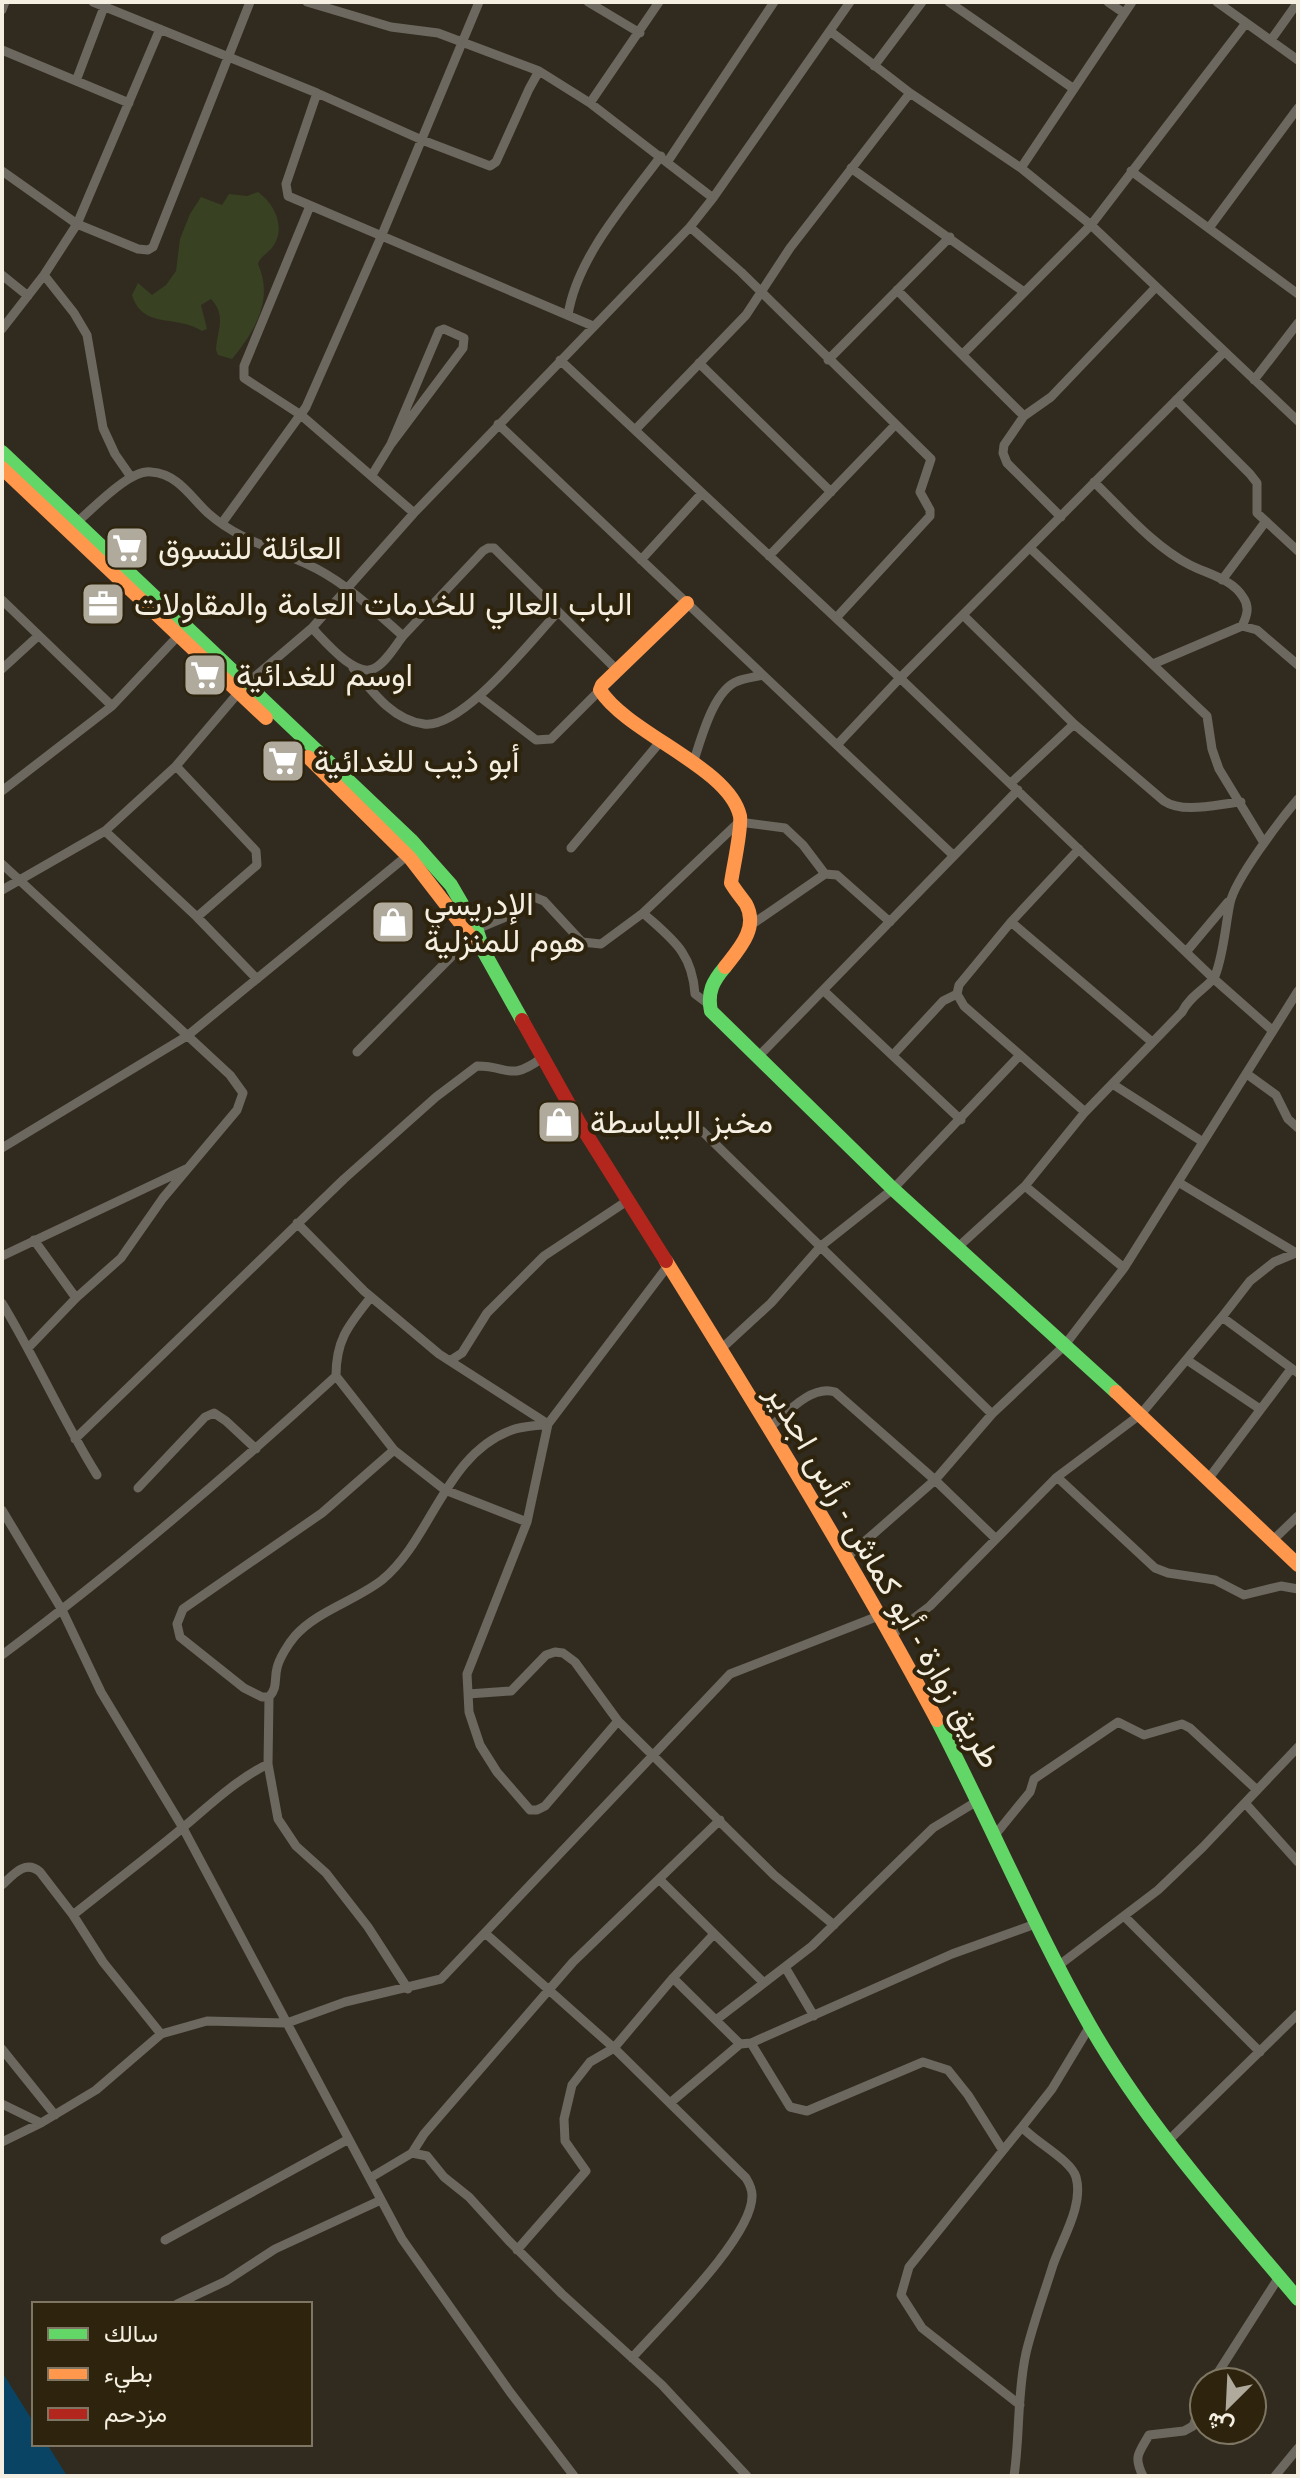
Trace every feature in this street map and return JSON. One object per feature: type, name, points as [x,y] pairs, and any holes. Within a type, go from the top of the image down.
[{"type":"main road","points":[[2,452],[77,522],[241,689],[445,889]]},
{"type":"main road","points":[[2,468],[178,636],[411,840],[445,889]]},
{"type":"main road","points":[[687,603],[600,690],[660,742],[713,778],[731,798],[740,817],[731,883],[750,911],[751,925],[743,946],[708,991],[707,1003],[711,1011],[893,1189],[1141,1414],[1298,1565]]},
{"type":"main road","name":"طريق زوارة - أبو كماش - رأس اجدير","points":[[445,889],[627,1201],[812,1496],[893,1634],[1090,2026],[1168,2141],[1298,2299]]},
{"type":"street","points":[[2,10],[5,2]]},
{"type":"street","points":[[93,2],[490,166],[496,162],[539,71]]},
{"type":"street","points":[[2,171],[77,224],[138,249],[153,247],[250,2]]},
{"type":"street","points":[[307,2],[391,27],[438,33],[463,40],[539,71],[590,103],[713,198]]},
{"type":"street","points":[[222,523],[301,415],[381,237],[479,2]]},
{"type":"street","points":[[590,103],[659,2]]},
{"type":"street","points":[[568,315],[571,296],[583,267],[774,2]]},
{"type":"street","points":[[2,890],[105,831],[176,766],[241,689],[312,628],[414,513],[690,227],[850,2]]},
{"type":"street","points":[[874,66],[922,2]]},
{"type":"street","points":[[949,2],[1074,89]]},
{"type":"street","points":[[1108,2],[1124,13]]},
{"type":"street","points":[[1021,168],[1132,2]]},
{"type":"street","points":[[1217,2],[1298,60]]},
{"type":"street","points":[[1271,40],[1298,2]]},
{"type":"street","points":[[593,3],[640,33]]},
{"type":"street","points":[[76,81],[104,7]]},
{"type":"street","points":[[963,354],[1091,225],[1246,23]]},
{"type":"street","points":[[2,329],[44,275],[77,224],[160,29]]},
{"type":"street","points":[[830,31],[910,93],[1021,168],[1091,225],[1298,421]]},
{"type":"street","points":[[2,50],[129,103]]},
{"type":"street","points":[[317,93],[286,190],[288,196],[593,326]]},
{"type":"street","points":[[635,430],[746,315],[851,168],[910,93]]},
{"type":"street","points":[[1209,228],[1298,108]]},
{"type":"street","points":[[851,168],[1024,292]]},
{"type":"street","points":[[1131,171],[1298,294]]},
{"type":"street","points":[[310,206],[243,373],[244,378],[301,415],[414,513]]},
{"type":"street","points":[[690,227],[741,272],[931,459],[920,492],[930,516],[836,618]]},
{"type":"street","points":[[828,360],[950,237]]},
{"type":"street","points":[[2,275],[28,296]]},
{"type":"street","points":[[44,275],[87,335],[103,428],[115,454],[131,477]]},
{"type":"street","points":[[1061,517],[1007,463],[1004,445],[1024,416],[1051,397],[1156,287]]},
{"type":"street","points":[[897,290],[1024,416]]},
{"type":"street","points":[[1254,380],[1298,323]]},
{"type":"street","points":[[372,475],[391,444],[463,348],[464,338],[444,329],[439,331],[391,444]]},
{"type":"street","points":[[837,745],[1224,352]]},
{"type":"street","points":[[560,360],[900,678],[1214,979],[1273,1031]]},
{"type":"street","points":[[699,363],[831,492]]},
{"type":"street","points":[[1176,400],[1257,483],[1257,513],[1298,547]]},
{"type":"street","points":[[498,424],[954,856]]},
{"type":"street","points":[[769,556],[895,425]]},
{"type":"street","points":[[77,522],[131,477],[149,471],[170,477],[188,490],[209,514],[245,540],[315,568],[348,588],[403,636]]},
{"type":"street","points":[[1094,482],[1171,553],[1242,594],[1247,605],[1242,626]]},
{"type":"street","points":[[641,560],[702,493]]},
{"type":"street","points":[[1222,580],[1266,521]]},
{"type":"street","points":[[353,668],[372,670],[488,548],[499,551],[617,670]]},
{"type":"street","points":[[1030,548],[1207,716],[1212,749],[1219,769],[1264,843]]},
{"type":"street","points":[[2,600],[112,706]]},
{"type":"street","points":[[312,628],[353,668],[381,702],[406,718],[423,724],[442,723],[480,697],[558,612]]},
{"type":"street","points":[[963,615],[1074,724],[1171,806],[1241,802]]},
{"type":"street","points":[[1153,664],[1242,626],[1257,630],[1298,665]]},
{"type":"street","points":[[2,669],[38,636]]},
{"type":"street","points":[[2,791],[112,706],[178,636]]},
{"type":"street","points":[[693,763],[709,717],[721,696],[735,681],[763,675]]},
{"type":"street","points":[[480,697],[536,740],[551,739],[600,690]]},
{"type":"street","points":[[757,1058],[954,856],[1074,724]]},
{"type":"street","points":[[571,848],[660,742]]},
{"type":"street","points":[[176,766],[256,851],[258,858],[257,865],[197,917]]},
{"type":"street","points":[[1186,952],[1231,899],[1264,843],[1298,799]]},
{"type":"street","points":[[357,1052],[452,956],[471,931],[508,916],[531,896],[539,897],[582,942],[601,944],[643,913],[739,822],[785,828],[803,845],[825,874]]},
{"type":"street","points":[[105,831],[197,917],[257,979]]},
{"type":"street","points":[[1079,849],[1011,922],[959,985],[957,994],[964,1006],[1085,1112]]},
{"type":"street","points":[[2,1148],[187,1036],[408,855]]},
{"type":"street","points":[[2,864],[239,1085],[243,1093],[237,1110],[163,1198],[121,1258],[76,1298],[29,1347]]},
{"type":"street","points":[[751,925],[825,874],[837,875],[890,922]]},
{"type":"street","points":[[957,1248],[1025,1186],[1085,1112],[1182,1012],[1189,999],[1214,979],[1225,943],[1231,899]]},
{"type":"street","points":[[643,913],[682,949],[694,976],[695,994],[707,1003]]},
{"type":"street","points":[[1011,922],[1152,1042]]},
{"type":"street","points":[[823,990],[961,1120]]},
{"type":"street","points":[[847,1557],[935,1480],[992,1414],[1064,1346],[1124,1268],[1298,991]]},
{"type":"street","points":[[893,1055],[943,1001],[957,994]]},
{"type":"street","points":[[720,1350],[771,1303],[821,1246],[893,1189],[1020,1055]]},
{"type":"street","points":[[75,1439],[297,1223],[436,1097],[477,1066],[511,1073],[528,1068],[542,1058]]},
{"type":"street","points":[[1247,1074],[1276,1095],[1288,1119],[1298,1128]]},
{"type":"street","points":[[1114,1085],[1203,1142]]},
{"type":"street","points":[[702,1131],[992,1414]]},
{"type":"street","points":[[2,1256],[191,1166]]},
{"type":"street","points":[[1178,1182],[1298,1253]]},
{"type":"street","points":[[1025,1186],[1124,1268]]},
{"type":"street","points":[[451,1360],[462,1353],[487,1313],[544,1256],[627,1201]]},
{"type":"street","points":[[297,1223],[371,1297],[439,1354],[548,1424]]},
{"type":"street","points":[[34,1240],[76,1298]]},
{"type":"street","points":[[893,1634],[930,1606],[1057,1477],[1141,1414],[1250,1281],[1274,1262],[1298,1253]]},
{"type":"street","points":[[618,1721],[545,1806],[530,1810],[497,1772],[480,1745],[469,1712],[467,1674],[527,1522],[548,1424],[667,1267]]},
{"type":"street","points":[[371,1297],[343,1333],[336,1359],[336,1376],[394,1450],[445,1490],[527,1522]]},
{"type":"street","points":[[2,1303],[97,1475]]},
{"type":"street","points":[[1209,1478],[1260,1409],[1295,1371],[1222,1317]]},
{"type":"street","points":[[1187,1360],[1260,1409]]},
{"type":"street","points":[[2,1655],[62,1610],[256,1449],[336,1376]]},
{"type":"street","points":[[768,1429],[806,1398],[826,1389],[835,1392],[935,1480],[996,1539]]},
{"type":"street","points":[[138,1488],[205,1417],[214,1413],[256,1449]]},
{"type":"street","points":[[408,1989],[351,1905],[326,1873],[296,1846],[278,1819],[268,1764],[269,1697],[275,1688],[277,1667],[295,1636],[383,1579],[416,1542],[445,1490],[484,1447],[511,1430],[548,1424]]},
{"type":"street","points":[[269,1697],[244,1688],[180,1637],[177,1624],[183,1609],[322,1513],[394,1450]]},
{"type":"street","points":[[1057,1477],[1155,1568],[1215,1580],[1244,1595],[1281,1586],[1298,1589]]},
{"type":"street","points":[[2,1510],[62,1610],[101,1692],[183,1828],[402,2239],[510,2392],[574,2476]]},
{"type":"street","points":[[1272,1541],[1298,1516]]},
{"type":"street","points":[[2,2142],[96,2090],[161,2034],[207,2021],[287,2023],[345,2002],[441,1979],[730,1674],[881,1615]]},
{"type":"street","points":[[468,1694],[511,1691],[546,1655],[563,1653],[575,1662],[618,1721],[774,1875],[834,1925]]},
{"type":"street","points":[[995,1835],[1030,1792],[1034,1779],[1118,1722],[1144,1735],[1182,1724],[1257,1790]]},
{"type":"street","points":[[1058,1966],[1125,1917],[1203,1847],[1298,1747]]},
{"type":"street","points":[[73,1915],[183,1828],[211,1801],[246,1775],[268,1764]]},
{"type":"street","points":[[716,2020],[834,1925],[933,1828],[979,1800]]},
{"type":"street","points":[[1245,1803],[1298,1862]]},
{"type":"street","points":[[370,2178],[412,2153],[424,2134],[573,1962],[720,1820]]},
{"type":"street","points":[[2,1885],[21,1869],[34,1867],[73,1915],[103,1962],[161,2034]]},
{"type":"street","points":[[659,1879],[764,1983]]},
{"type":"street","points":[[1125,1917],[1260,2052]]},
{"type":"street","points":[[670,2103],[745,2044],[952,1954],[1038,1923]]},
{"type":"street","points":[[485,1933],[614,2048],[746,2178],[752,2197],[744,2223],[730,2247],[632,2358]]},
{"type":"street","points":[[517,2250],[586,2171],[565,2141],[564,2119],[572,2085],[590,2062],[614,2048],[714,1934]]},
{"type":"street","points":[[785,1967],[814,2016]]},
{"type":"street","points":[[673,1978],[745,2044],[790,2107],[807,2111],[923,2062],[948,2070],[968,2095],[1002,2149]]},
{"type":"street","points":[[1168,2141],[1298,2014]]},
{"type":"street","points":[[1020,2405],[922,2328],[901,2295],[909,2267],[1052,2089],[1090,2026]]},
{"type":"street","points":[[2,2049],[55,2115]]},
{"type":"street","points":[[2,2104],[41,2123]]},
{"type":"street","points":[[1014,2476],[1025,2354],[1066,2233],[1077,2189],[1077,2178],[1072,2167],[1022,2127]]},
{"type":"street","points":[[165,2240],[347,2140]]},
{"type":"street","points":[[412,2153],[427,2156],[517,2250],[662,2385],[747,2476]]},
{"type":"street","points":[[181,2302],[226,2281],[275,2249],[381,2200]]},
{"type":"street","points":[[1222,2366],[1279,2277]]},
{"type":"street","points":[[1143,2476],[1137,2456],[1149,2435],[1188,2429]]},
{"type":"street","points":[[1275,2476],[1298,2448]]},
{"type":"green space","points":[[258,192],[274,211],[278,234],[276,242],[258,264],[264,290],[260,314],[232,359],[218,355],[216,350],[220,317],[211,299],[201,305],[207,329],[202,331],[144,313],[132,295],[138,283],[152,295],[166,285],[176,271],[180,239],[201,197],[222,205],[229,194],[247,196]]},
{"type":"water","points":[[2,2372],[32,2420],[32,2446],[48,2446],[67,2476],[2,2476]]},
{"type":"traffic: fast","points":[[2,452],[411,840],[451,885],[522,1020]]},
{"type":"traffic: fast","points":[[725,967],[712,987],[711,1011],[893,1189],[1116,1392]]},
{"type":"traffic: fast","points":[[937,1720],[1049,1949],[1111,2061],[1187,2166],[1298,2299]]},
{"type":"traffic: slow","points":[[2,468],[266,718]]},
{"type":"traffic: slow","points":[[687,603],[600,690],[632,721],[698,766],[732,798],[740,822],[731,883],[746,904],[750,921],[746,938],[725,967]]},
{"type":"traffic: slow","points":[[308,757],[410,858],[478,946]]},
{"type":"traffic: slow","points":[[666,1261],[839,1546],[937,1720]]},
{"type":"traffic: slow","points":[[1116,1392],[1298,1565]]},
{"type":"traffic: jam","points":[[522,1020],[580,1124],[666,1261]]},
{"type":"place","name":"العائلة للتسوق","points":[[127,548]]},
{"type":"place","name":"الباب العالي للخدمات العامة والمقاولات","points":[[103,604]]},
{"type":"place","name":"اوسم للغدائية","points":[[205,675]]},
{"type":"place","name":"أبو ذيب للغدائية","points":[[283,761]]},
{"type":"place","name":"الإدريسي هوم للمنزلية","points":[[393,922]]},
{"type":"place","name":"مخبز البياسطة","points":[[559,1122]]}]
